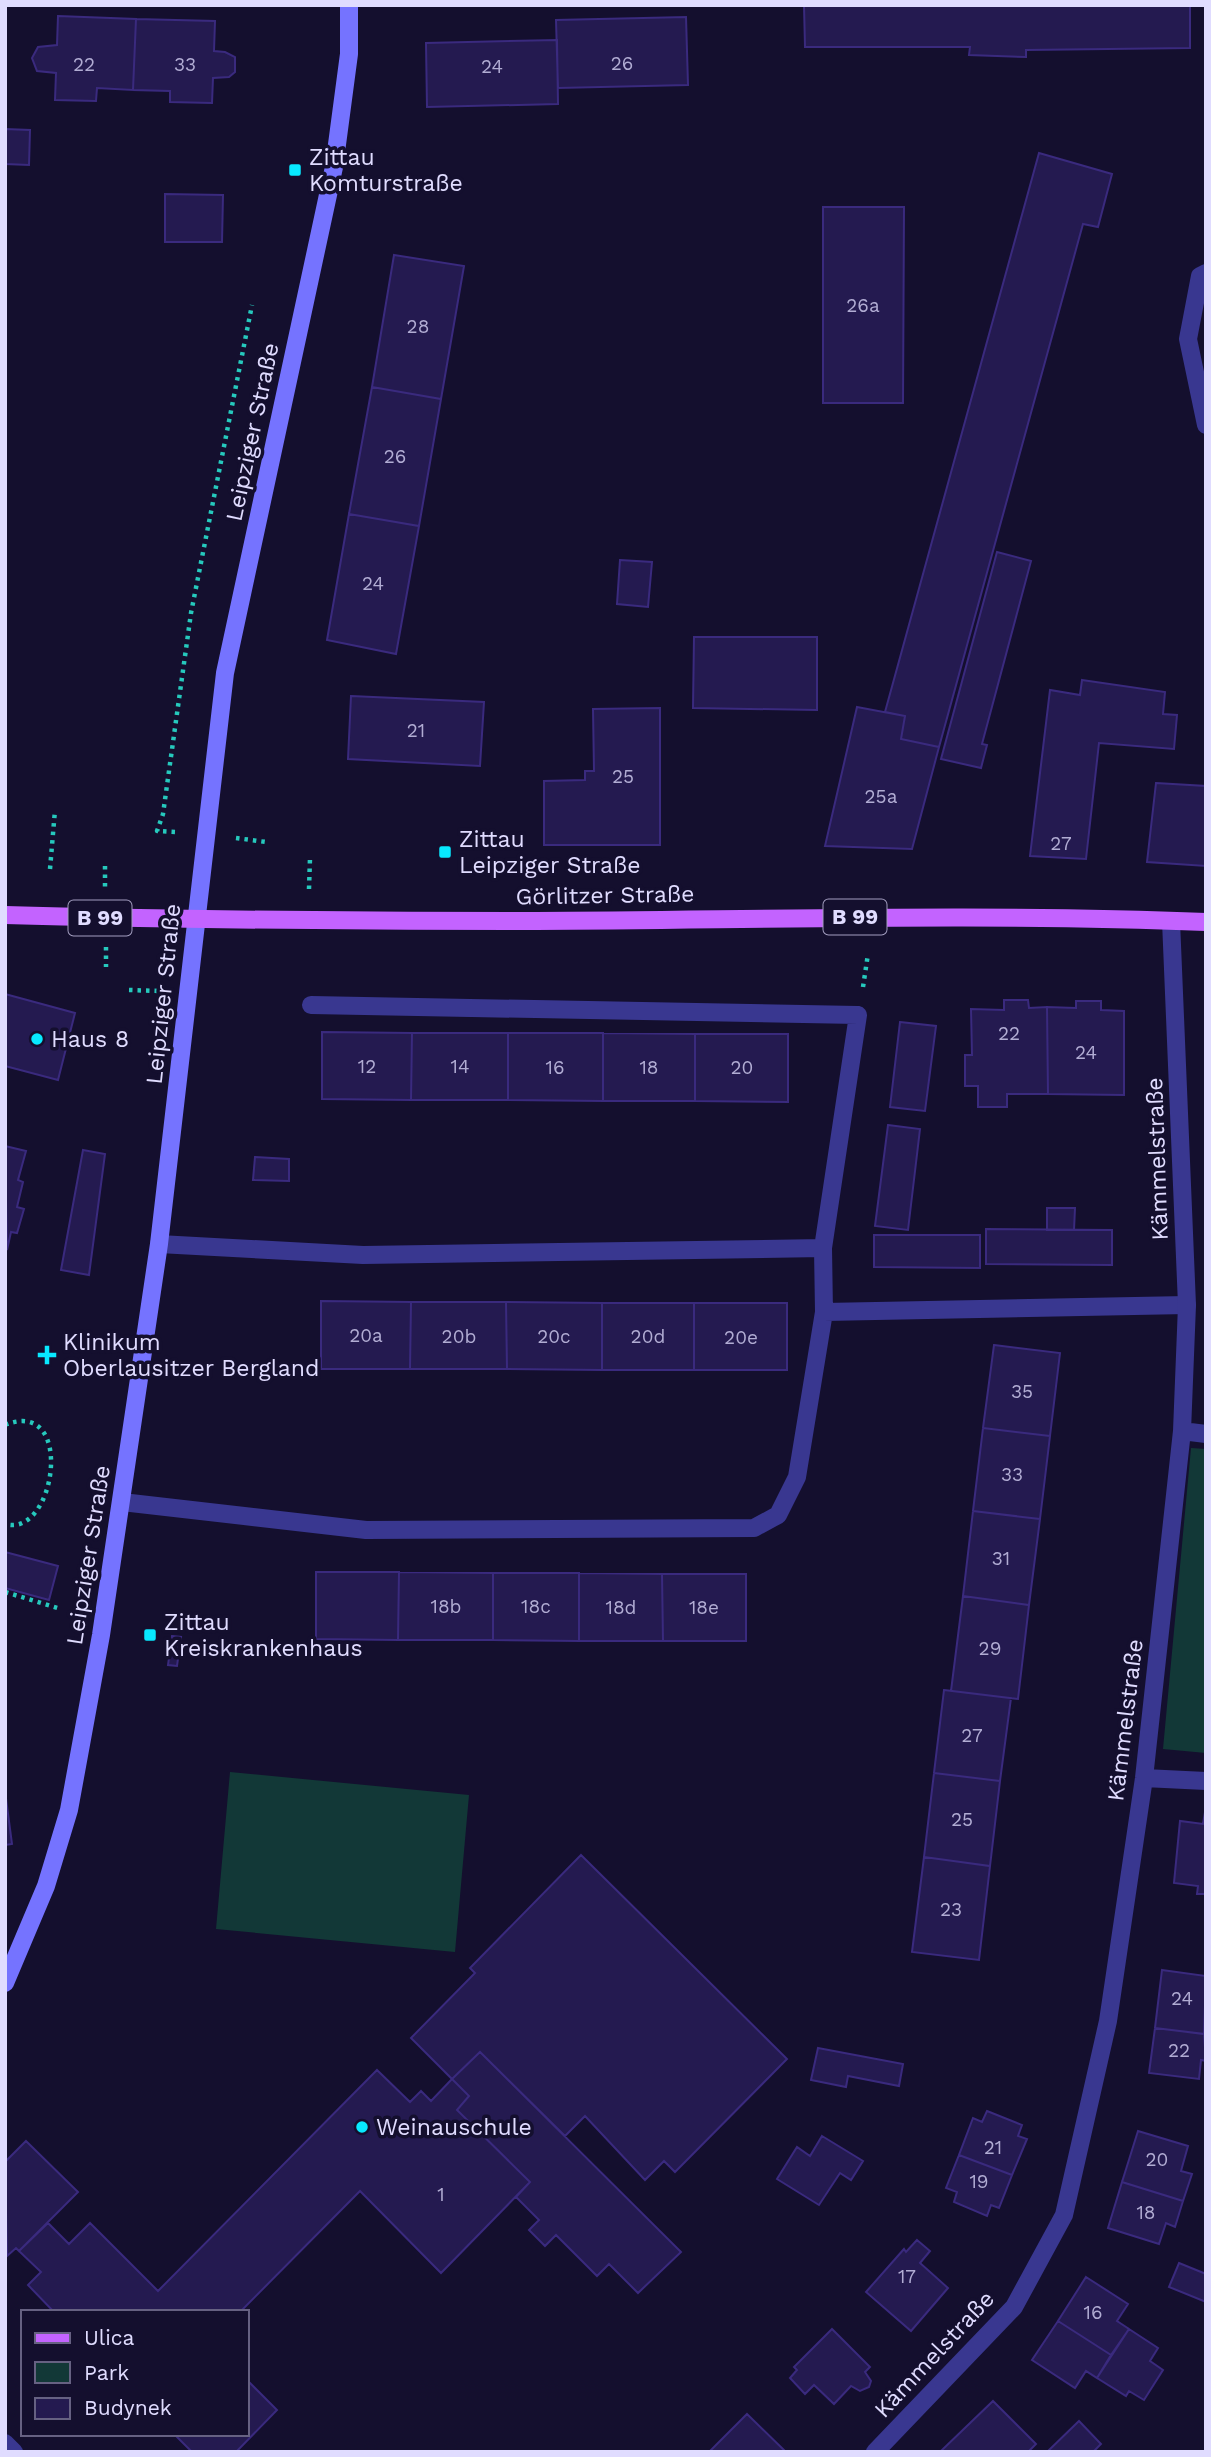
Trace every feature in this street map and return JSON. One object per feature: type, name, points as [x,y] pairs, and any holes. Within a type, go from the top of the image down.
[{"type":"main road","name":"Leipziger Straße","points":[[5,1983],[46,1886],[69,1810],[103,1625],[159,1244],[225,673],[334,167],[349,54],[349,5]]},
{"type":"main road","name":"Görlitzer Straße","points":[[5,915],[195,920],[538,921],[874,916],[1206,922]]},
{"type":"street","points":[[1204,275],[1188,339],[1206,425]]},
{"type":"street","name":"Kämmelstraße","points":[[875,2452],[1014,2307],[1064,2215],[1108,2021],[1144,1777],[1182,1431],[1187,1305],[1171,921]]},
{"type":"street","points":[[122,1502],[366,1530],[754,1528],[778,1515],[797,1477],[824,1312],[823,1248],[858,1015],[311,1005]]},
{"type":"street","points":[[159,1244],[363,1255],[823,1248]]},
{"type":"street","points":[[824,1312],[1187,1305]]},
{"type":"street","points":[[1182,1431],[1206,1434]]},
{"type":"street","points":[[1144,1777],[1206,1781]]},
{"type":"street","points":[[5,2443],[14,2452]]},
{"type":"path","points":[[157,831],[163,814],[191,612],[251,306]]},
{"type":"path","points":[[50,869],[55,810]]},
{"type":"path","points":[[5,1424],[21,1419],[35,1422],[47,1437],[51,1454],[47,1485],[39,1510],[26,1523],[18,1526],[5,1524]]},
{"type":"path","points":[[5,1592],[61,1609]]},
{"type":"green space","points":[[1191,1448],[1206,1449],[1206,1753],[1163,1749]]},
{"type":"green space","points":[[230,1772],[469,1795],[455,1952],[216,1929]]},
{"type":"building","points":[[804,5],[1190,5],[1190,48],[1026,50],[1026,57],[969,55],[970,47],[805,47]]},
{"type":"building","points":[[58,16],[136,19],[133,90],[97,88],[96,101],[55,100],[56,73],[37,71],[32,58],[38,47],[57,45]]},
{"type":"building","points":[[686,17],[688,85],[558,88],[556,20]]},
{"type":"building","points":[[136,19],[215,21],[214,51],[235,57],[235,72],[229,77],[213,78],[212,103],[170,102],[170,91],[133,90]]},
{"type":"building","points":[[557,40],[558,104],[427,107],[426,43]]},
{"type":"building","points":[[5,129],[30,130],[29,165],[5,164]]},
{"type":"building","points":[[1039,153],[1112,174],[1098,227],[1083,224],[939,747],[901,739],[905,716],[885,712]]},
{"type":"building","points":[[165,194],[223,195],[222,242],[165,242]]},
{"type":"building","points":[[823,207],[904,207],[903,403],[823,403]]},
{"type":"building","points":[[394,255],[464,266],[441,399],[372,387]]},
{"type":"building","points":[[372,387],[441,399],[419,526],[349,514]]},
{"type":"building","points":[[349,514],[419,526],[396,654],[327,640]]},
{"type":"building","points":[[997,552],[1031,561],[982,744],[987,745],[981,768],[941,759]]},
{"type":"building","points":[[620,560],[652,562],[648,607],[617,604]]},
{"type":"building","points":[[694,637],[817,637],[817,710],[693,708]]},
{"type":"building","points":[[1082,680],[1165,692],[1163,714],[1177,715],[1174,749],[1099,743],[1086,859],[1030,856],[1050,690],[1080,695]]},
{"type":"building","points":[[351,696],[484,702],[480,766],[348,759]]},
{"type":"building","points":[[857,707],[905,716],[901,739],[939,747],[912,849],[825,846]]},
{"type":"building","points":[[660,708],[660,845],[544,845],[544,781],[585,780],[585,771],[594,771],[593,709]]},
{"type":"building","points":[[1156,783],[1206,786],[1206,866],[1147,862]]},
{"type":"building","name":"Haus 8","points":[[5,994],[75,1013],[58,1080],[5,1066]]},
{"type":"building","points":[[1004,1000],[1028,1000],[1029,1008],[1047,1007],[1048,1094],[1007,1094],[1007,1107],[978,1107],[978,1086],[965,1086],[965,1055],[972,1055],[971,1009],[1004,1010]]},
{"type":"building","points":[[1076,1001],[1101,1001],[1101,1010],[1124,1011],[1124,1095],[1048,1094],[1047,1007],[1076,1008]]},
{"type":"building","points":[[900,1022],[936,1026],[925,1111],[890,1107]]},
{"type":"building","points":[[322,1032],[412,1033],[411,1100],[322,1099]]},
{"type":"building","points":[[412,1033],[508,1033],[508,1100],[411,1100]]},
{"type":"building","points":[[508,1033],[603,1033],[603,1101],[508,1100]]},
{"type":"building","points":[[603,1033],[695,1034],[695,1101],[603,1101]]},
{"type":"building","points":[[695,1034],[788,1034],[788,1102],[695,1101]]},
{"type":"building","points":[[888,1125],[920,1129],[908,1230],[875,1226]]},
{"type":"building","points":[[5,1146],[26,1151],[18,1180],[23,1182],[17,1207],[24,1209],[17,1233],[11,1232],[7,1250]]},
{"type":"building","points":[[83,1150],[105,1154],[89,1275],[61,1270]]},
{"type":"building","points":[[255,1157],[289,1159],[289,1181],[253,1180]]},
{"type":"building","points":[[1047,1208],[1075,1208],[1074,1230],[1047,1230]]},
{"type":"building","points":[[986,1229],[1112,1230],[1112,1265],[986,1264]]},
{"type":"building","points":[[874,1235],[980,1235],[980,1268],[874,1267]]},
{"type":"building","points":[[321,1301],[411,1302],[410,1369],[321,1369]]},
{"type":"building","points":[[411,1302],[506,1302],[507,1369],[410,1369]]},
{"type":"building","points":[[506,1302],[602,1303],[602,1370],[507,1369]]},
{"type":"building","points":[[602,1303],[694,1303],[694,1370],[602,1370]]},
{"type":"building","points":[[694,1303],[787,1303],[787,1370],[694,1370]]},
{"type":"building","points":[[994,1345],[1060,1353],[1050,1436],[983,1428]]},
{"type":"building","points":[[983,1428],[1050,1436],[1040,1519],[973,1511]]},
{"type":"building","points":[[973,1511],[1040,1519],[1029,1605],[963,1596]]},
{"type":"building","points":[[5,1552],[58,1566],[49,1600],[5,1588]]},
{"type":"building","points":[[316,1572],[399,1572],[398,1640],[316,1639]]},
{"type":"building","points":[[399,1572],[493,1573],[493,1640],[398,1640]]},
{"type":"building","points":[[493,1573],[579,1573],[579,1641],[493,1640]]},
{"type":"building","points":[[579,1573],[662,1574],[663,1641],[579,1641]]},
{"type":"building","points":[[662,1574],[746,1574],[746,1641],[663,1641]]},
{"type":"building","points":[[963,1596],[1029,1605],[1018,1699],[951,1691]]},
{"type":"building","points":[[172,1636],[181,1637],[177,1666],[168,1665]]},
{"type":"building","points":[[944,1690],[1011,1698],[1000,1781],[934,1773]]},
{"type":"building","points":[[934,1773],[1000,1781],[990,1866],[924,1857]]},
{"type":"building","points":[[5,1791],[12,1844],[5,1845]]},
{"type":"building","points":[[1205,1812],[1206,1894],[1197,1894],[1198,1886],[1174,1883],[1180,1821],[1203,1824]]},
{"type":"building","points":[[581,1855],[787,2059],[675,2172],[664,2161],[645,2180],[585,2116],[565,2136],[480,2052],[452,2079],[411,2038],[475,1973],[470,1968]]},
{"type":"building","points":[[924,1857],[990,1866],[979,1960],[912,1952]]},
{"type":"building","points":[[1162,1970],[1206,1976],[1204,2034],[1155,2028]]},
{"type":"building","points":[[1155,2028],[1204,2034],[1206,2061],[1201,2060],[1199,2079],[1149,2073]]},
{"type":"building","points":[[818,2048],[903,2064],[899,2086],[848,2076],[846,2087],[811,2080]]},
{"type":"building","points":[[480,2052],[681,2252],[638,2293],[609,2264],[597,2276],[556,2235],[545,2246],[529,2230],[539,2220],[516,2197],[530,2182],[457,2110],[469,2096],[452,2079]]},
{"type":"building","points":[[377,2070],[410,2102],[421,2091],[431,2101],[452,2079],[469,2096],[457,2110],[530,2182],[441,2273],[360,2191],[242,2310],[52,2310],[28,2285],[41,2272],[19,2251],[48,2223],[69,2244],[90,2223],[158,2291]]},
{"type":"building","points":[[987,2111],[1022,2125],[1018,2136],[1027,2139],[1012,2175],[959,2155],[973,2118],[982,2122]]},
{"type":"building","points":[[1138,2131],[1188,2146],[1181,2171],[1192,2174],[1183,2201],[1122,2182]]},
{"type":"building","points":[[822,2136],[863,2161],[851,2180],[840,2173],[819,2205],[777,2179],[797,2147],[810,2156]]},
{"type":"building","points":[[26,2141],[78,2192],[19,2251],[16,2248],[7,2256],[5,2162]]},
{"type":"building","points":[[959,2155],[1012,2175],[999,2208],[991,2205],[987,2216],[954,2202],[957,2192],[946,2188]]},
{"type":"building","points":[[1122,2182],[1183,2201],[1175,2227],[1166,2223],[1159,2244],[1108,2228]]},
{"type":"building","points":[[917,2240],[930,2251],[920,2263],[948,2288],[911,2331],[866,2292],[904,2249],[906,2252]]},
{"type":"building","points":[[1179,2263],[1206,2274],[1206,2302],[1169,2287]]},
{"type":"building","points":[[1086,2277],[1128,2304],[1117,2321],[1129,2329],[1111,2355],[1058,2321]]},
{"type":"building","points":[[1058,2321],[1111,2355],[1097,2378],[1086,2371],[1075,2388],[1032,2360]]},
{"type":"building","points":[[832,2329],[870,2367],[865,2372],[871,2381],[869,2387],[860,2391],[851,2386],[834,2404],[814,2385],[805,2394],[790,2378],[797,2370],[794,2367]]},
{"type":"building","points":[[1129,2329],[1158,2348],[1150,2361],[1163,2370],[1144,2400],[1129,2391],[1126,2396],[1097,2378]]},
{"type":"building","points":[[248,2381],[277,2410],[236,2452],[192,2452],[176,2436],[248,2436]]},
{"type":"building","points":[[993,2401],[1036,2444],[1028,2452],[942,2450]]},
{"type":"building","points":[[747,2414],[786,2452],[709,2452]]},
{"type":"building","points":[[1079,2421],[1101,2444],[1093,2452],[1047,2452]]},
{"type":"place","name":"Zittau Komturstraße","points":[[295,170]]},
{"type":"place","name":"Zittau Leipziger Straße","points":[[445,852]]},
{"type":"place","name":"Haus 8","points":[[37,1039]]},
{"type":"place","name":"Klinikum Oberlausitzer Bergland","points":[[47,1355]]},
{"type":"place","name":"Zittau Kreiskrankenhaus","points":[[150,1635]]},
{"type":"place","name":"Weinauschule","points":[[362,2127]]}]
